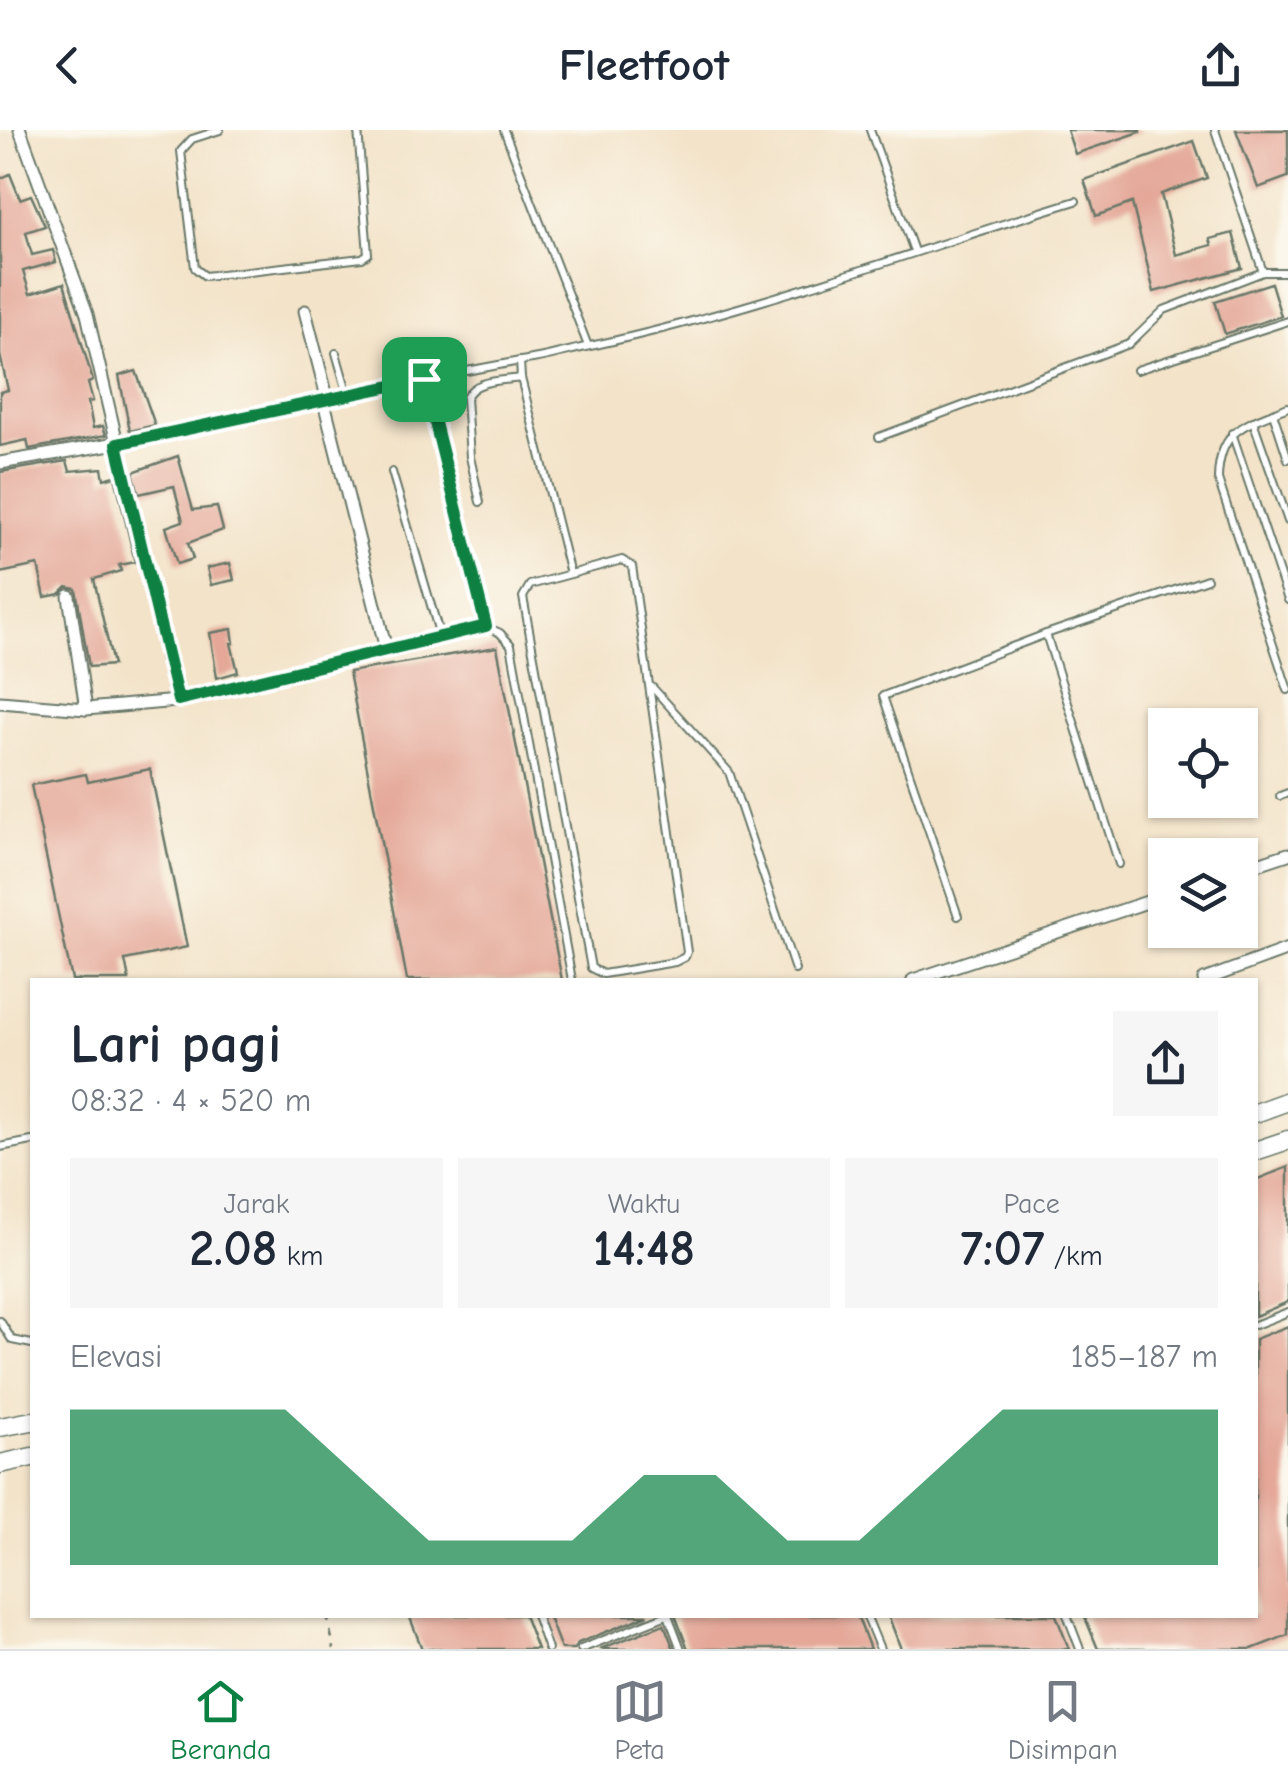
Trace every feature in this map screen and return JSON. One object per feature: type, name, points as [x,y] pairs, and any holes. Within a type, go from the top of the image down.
[{"type":"main road","points":[[1258,1112],[1288,1101]]},
{"type":"main road","points":[[1258,1150],[1288,1140]]},
{"type":"main road","points":[[0,1427],[30,1420]]},
{"type":"main road","points":[[0,1464],[30,1457]]},
{"type":"street","points":[[20,130],[87,314],[178,700]]},
{"type":"street","points":[[305,311],[384,641]]},
{"type":"street","points":[[0,463],[117,444],[424,379],[484,619],[440,636],[384,641],[178,700],[86,709],[0,702]]},
{"type":"street","points":[[69,596],[86,709]]},
{"type":"street","points":[[1258,864],[1288,854]]},
{"type":"street","points":[[919,978],[1148,902]]},
{"type":"street","points":[[1209,978],[1288,949]]},
{"type":"lane","points":[[220,130],[192,139],[181,151],[195,268],[204,276],[362,258],[368,254],[358,130]]},
{"type":"lane","points":[[504,130],[588,346]]},
{"type":"lane","points":[[870,130],[914,251]]},
{"type":"lane","points":[[1215,130],[1263,272]]},
{"type":"lane","points":[[424,379],[588,346],[765,302],[1076,201]]},
{"type":"lane","points":[[879,437],[1129,344],[1164,310],[1263,272],[1288,272]]},
{"type":"lane","points":[[1137,370],[1288,321]]},
{"type":"lane","points":[[336,352],[348,396]]},
{"type":"lane","points":[[520,361],[570,574]]},
{"type":"lane","points":[[480,502],[470,456],[466,398],[475,385],[521,378]]},
{"type":"lane","points":[[1288,407],[1232,433],[1220,457],[1218,479],[1288,690]]},
{"type":"lane","points":[[1273,414],[1288,459]]},
{"type":"lane","points":[[1254,422],[1288,522]]},
{"type":"lane","points":[[1232,433],[1288,600]]},
{"type":"lane","points":[[392,472],[440,636]]},
{"type":"lane","points":[[622,560],[632,566],[650,684],[687,952],[685,958],[674,962],[598,974],[592,968],[523,598],[530,585],[622,560]]},
{"type":"lane","points":[[958,916],[883,696],[1207,579]]},
{"type":"lane","points":[[484,619],[511,645],[572,978]]},
{"type":"lane","points":[[1046,634],[1119,864]]},
{"type":"lane","points":[[650,684],[729,772],[795,970]]},
{"type":"lane","points":[[0,1147],[30,1140]]},
{"type":"lane","points":[[1258,1324],[1288,1312]]},
{"type":"lane","points":[[0,1320],[12,1340],[30,1344]]},
{"type":"lane","points":[[537,1618],[548,1649]]},
{"type":"lane","points":[[581,1649],[659,1618]]},
{"type":"lane","points":[[668,1618],[681,1649]]},
{"type":"lane","points":[[867,1618],[880,1649]]},
{"type":"lane","points":[[1068,1618],[1080,1649]]},
{"type":"path","points":[[328,1618],[334,1649]]},
{"type":"building","points":[[1067,130],[1140,130],[1140,132],[1075,154]]},
{"type":"building","points":[[1236,130],[1288,130],[1288,177],[1258,188]]},
{"type":"building","points":[[1194,141],[1207,178],[1161,194],[1176,255],[1212,245],[1210,239],[1233,233],[1242,268],[1154,292],[1132,203],[1096,216],[1084,180]]},
{"type":"building","points":[[10,174],[20,199],[31,195],[45,226],[26,232],[32,255],[53,250],[56,262],[23,271],[30,294],[64,283],[93,381],[88,383],[93,401],[88,402],[93,428],[103,426],[106,435],[29,449],[27,440],[0,446],[0,392],[8,390],[0,355],[0,179]]},
{"type":"building","points":[[1271,283],[1281,316],[1225,334],[1215,301]]},
{"type":"building","points":[[136,371],[155,425],[130,431],[119,376]]},
{"type":"building","points":[[178,456],[193,510],[217,507],[223,530],[188,543],[193,559],[177,564],[166,527],[183,521],[174,486],[139,494],[133,472]]},
{"type":"building","points":[[67,461],[70,471],[102,468],[104,479],[115,476],[135,562],[119,565],[121,571],[94,579],[113,665],[89,667],[76,589],[67,587],[60,594],[45,597],[38,565],[0,573],[0,472]]},
{"type":"building","points":[[230,563],[234,580],[211,585],[207,568]]},
{"type":"building","points":[[232,629],[238,672],[217,678],[210,633]]},
{"type":"building","points":[[497,647],[562,978],[407,978],[349,672]]},
{"type":"building","points":[[150,769],[187,947],[125,960],[129,978],[72,978],[31,785],[86,774],[88,782]]},
{"type":"building","points":[[1288,1167],[1288,1302],[1258,1315],[1258,1179]]},
{"type":"building","points":[[1288,1326],[1288,1635],[1252,1649],[1098,1649],[1085,1618],[1258,1618],[1258,1338]]},
{"type":"building","points":[[410,1618],[525,1618],[537,1649],[422,1649]]},
{"type":"building","points":[[549,1618],[640,1618],[578,1643],[574,1649],[561,1649]]},
{"type":"building","points":[[676,1618],[858,1618],[870,1649],[688,1649]]},
{"type":"building","points":[[889,1618],[1057,1618],[1069,1649],[901,1649]]},
{"type":"building","points":[[664,1624],[674,1649],[600,1649]]},
{"type":"route","points":[[424,379],[486,626],[178,700],[117,444],[424,379]]}]
